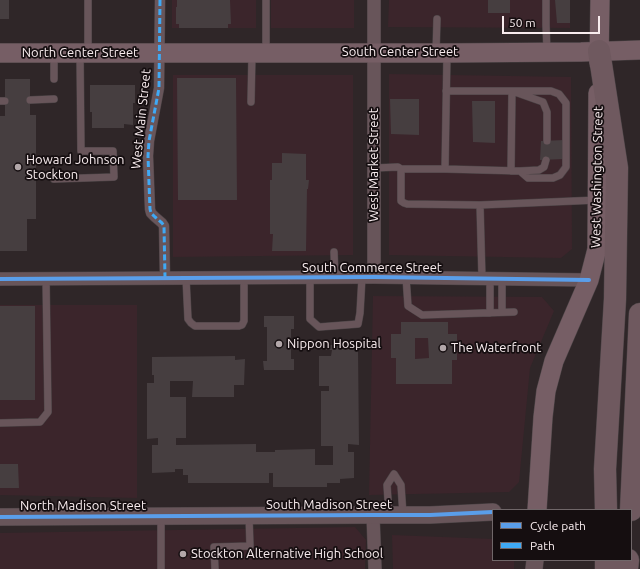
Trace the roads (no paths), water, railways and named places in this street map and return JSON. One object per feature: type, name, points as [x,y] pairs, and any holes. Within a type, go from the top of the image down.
[{"type":"highway","points":[[599,51],[617,168],[615,299],[605,469],[606,509]]},
{"type":"highway","points":[[631,509],[640,314]]},
{"type":"main road","name":"West Washington Street","points":[[537,509],[546,391],[554,361],[589,280],[597,249],[600,0]]},
{"type":"main road","name":"South Center Street","points":[[160,54],[581,52],[640,50]]},
{"type":"main road","name":"North Center Street","points":[[0,53],[160,54]]},
{"type":"street","name":"West Main Street","points":[[160,0],[159,88],[148,156],[151,213],[164,226],[160,278]]},
{"type":"street","name":"West Market Street","points":[[368,277],[374,168],[374,0]]},
{"type":"street","name":"South Commerce Street","points":[[0,279],[406,277],[589,280]]},
{"type":"street","name":"South Madison Street","points":[[163,516],[388,515],[492,512]]},
{"type":"street","points":[[375,569],[388,515]]},
{"type":"street","name":"North Madison Street","points":[[0,517],[163,516]]},
{"type":"lane","points":[[54,178],[114,177],[113,151],[81,151],[84,53],[88,0]]},
{"type":"lane","points":[[251,102],[266,0]]},
{"type":"lane","points":[[546,0],[547,52]]},
{"type":"lane","points":[[437,19],[446,91],[445,169]]},
{"type":"lane","points":[[54,53],[54,80]]},
{"type":"lane","points":[[446,91],[551,91],[559,94],[566,103],[566,167],[560,175],[554,178],[528,178],[520,171]]},
{"type":"lane","points":[[512,91],[543,102],[547,112],[547,141]]},
{"type":"lane","points":[[511,171],[512,91]]},
{"type":"lane","points":[[30,100],[54,99]]},
{"type":"lane","points":[[374,168],[398,167],[401,169],[520,171],[539,170],[544,166],[546,160]]},
{"type":"lane","points":[[401,169],[401,201],[408,204],[480,205],[598,200]]},
{"type":"lane","points":[[480,205],[491,278],[502,312]]},
{"type":"lane","points":[[334,252],[335,277]]},
{"type":"lane","points":[[310,277],[310,319],[319,327],[358,324],[368,277]]},
{"type":"lane","points":[[406,277],[408,306],[422,315],[514,312]]},
{"type":"lane","points":[[0,423],[40,422],[48,412],[46,278]]},
{"type":"lane","points":[[186,278],[188,319],[195,326],[242,325],[244,320],[244,278]]},
{"type":"lane","points":[[490,313],[491,278]]},
{"type":"lane","points":[[161,569],[163,516]]},
{"type":"lane","points":[[214,569],[214,547],[250,546],[249,516]]},
{"type":"place","name":"Howard Johnson Stockton","points":[[18,167]]},
{"type":"place","name":"Nippon Hospital","points":[[279,344]]},
{"type":"place","name":"The Waterfront","points":[[443,348]]},
{"type":"place","name":"Stockton Alternative High School","points":[[183,554]]}]
